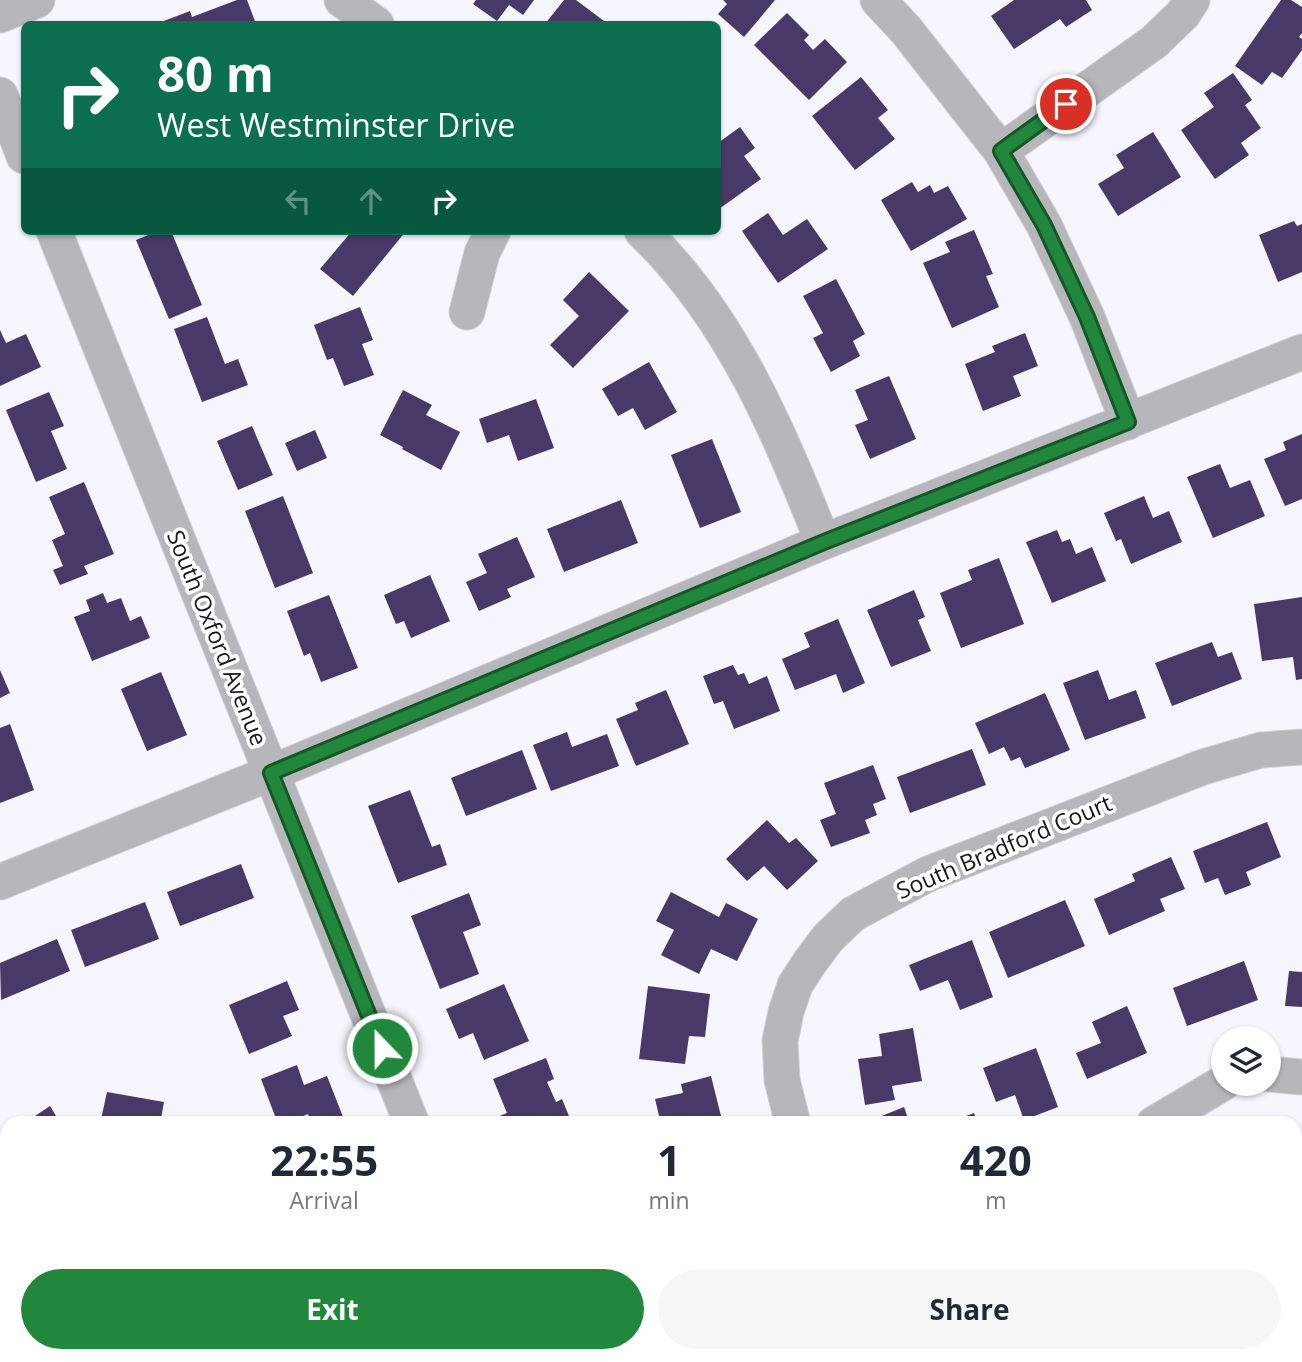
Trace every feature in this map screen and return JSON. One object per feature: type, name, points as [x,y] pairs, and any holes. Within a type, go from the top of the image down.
[{"type":"street","points":[[0,15],[37,0]]},
{"type":"street","points":[[342,0],[372,21]]},
{"type":"street","points":[[878,0],[906,30],[1001,151],[1044,225],[1087,317],[1128,422]]},
{"type":"street","points":[[1001,151],[1154,42],[1183,14],[1192,0]]},
{"type":"street","points":[[0,95],[21,148]]},
{"type":"street","name":"South Oxford Avenue","points":[[56,235],[409,1116]]},
{"type":"street","points":[[467,312],[482,253],[492,235]]},
{"type":"street","points":[[645,235],[697,294],[732,345],[784,445],[824,542]]},
{"type":"street","points":[[0,882],[271,773],[824,542],[1302,352]]},
{"type":"street","name":"South Bradford Court","points":[[791,1116],[782,1080],[780,1041],[786,1012],[795,985],[810,961],[828,938],[853,914],[928,874],[1203,767],[1261,750],[1302,747]]},
{"type":"street","points":[[1281,1075],[1302,1077]]},
{"type":"street","points":[[1167,1116],[1211,1090]]},
{"type":"building","points":[[237,0],[247,0],[255,21],[164,21],[190,11],[192,17]]},
{"type":"building","points":[[476,0],[534,0],[523,15],[509,5],[497,21],[473,4]]},
{"type":"building","points":[[564,0],[576,0],[604,21],[547,21]]},
{"type":"building","points":[[723,0],[775,0],[744,37],[718,14],[727,4]]},
{"type":"building","points":[[1014,0],[1086,0],[1092,10],[1066,27],[1060,19],[1014,49],[991,16]]},
{"type":"building","points":[[1281,0],[1291,0],[1302,7],[1302,33],[1299,37],[1302,39],[1302,50],[1282,78],[1272,72],[1262,85],[1235,66]]},
{"type":"building","points":[[787,13],[809,35],[804,40],[813,50],[825,39],[847,62],[809,100],[754,45]]},
{"type":"building","points":[[1233,73],[1252,100],[1245,105],[1261,128],[1241,143],[1249,155],[1215,179],[1181,130],[1214,107],[1204,93]]},
{"type":"building","points":[[861,77],[888,110],[878,118],[895,139],[855,170],[812,116]]},
{"type":"building","points":[[740,127],[755,148],[744,156],[761,179],[721,208],[721,141]]},
{"type":"building","points":[[1153,132],[1181,177],[1118,216],[1098,184],[1124,168],[1116,155]]},
{"type":"building","points":[[912,182],[918,192],[930,185],[934,193],[948,186],[967,219],[911,251],[881,200]]},
{"type":"building","points":[[768,213],[783,235],[807,219],[828,249],[778,283],[742,231]]},
{"type":"building","points":[[1294,221],[1297,226],[1302,224],[1302,272],[1278,282],[1259,235]]},
{"type":"building","points":[[974,230],[993,274],[986,276],[999,307],[952,328],[923,263],[950,252],[945,242]]},
{"type":"building","points":[[148,235],[173,235],[202,305],[169,319],[136,240]]},
{"type":"building","points":[[349,235],[403,235],[353,296],[320,269]]},
{"type":"building","points":[[589,272],[629,311],[573,368],[550,345],[579,316],[563,300]]},
{"type":"building","points":[[836,279],[865,334],[853,341],[860,356],[831,372],[813,338],[823,333],[803,296]]},
{"type":"building","points":[[360,307],[373,340],[362,344],[374,375],[344,386],[333,358],[327,360],[314,325]]},
{"type":"building","points":[[207,317],[225,364],[238,359],[248,385],[202,402],[174,329]]},
{"type":"building","points":[[0,330],[6,343],[26,334],[41,367],[0,386]]},
{"type":"building","points":[[1025,333],[1038,366],[1013,376],[1021,396],[983,411],[965,364],[995,352],[992,346]]},
{"type":"building","points":[[649,362],[677,412],[645,430],[633,408],[618,416],[602,389]]},
{"type":"building","points":[[889,376],[916,439],[870,459],[855,425],[868,420],[855,390]]},
{"type":"building","points":[[403,390],[432,405],[426,415],[460,432],[441,470],[380,435]]},
{"type":"building","points":[[49,392],[64,426],[51,431],[67,469],[36,482],[6,410]]},
{"type":"building","points":[[536,399],[554,448],[518,461],[509,435],[487,443],[479,419]]},
{"type":"building","points":[[252,426],[273,475],[238,490],[217,441]]},
{"type":"building","points":[[315,430],[327,458],[297,471],[285,443]]},
{"type":"building","points":[[1302,434],[1302,499],[1285,506],[1264,459],[1286,450],[1283,442]]},
{"type":"building","points":[[712,439],[741,512],[700,528],[671,455]]},
{"type":"building","points":[[1220,464],[1230,488],[1250,480],[1265,516],[1213,538],[1187,477]]},
{"type":"building","points":[[84,482],[114,554],[84,566],[88,574],[60,585],[53,570],[63,566],[52,540],[65,534],[49,497]]},
{"type":"building","points":[[283,496],[313,573],[275,588],[245,511]]},
{"type":"building","points":[[1144,496],[1153,518],[1169,511],[1182,542],[1131,564],[1121,539],[1116,541],[1104,513]]},
{"type":"building","points":[[621,500],[638,543],[564,572],[547,529]]},
{"type":"building","points":[[1057,530],[1062,542],[1070,539],[1076,554],[1092,547],[1106,581],[1052,603],[1026,542]]},
{"type":"building","points":[[517,537],[535,577],[507,589],[511,597],[479,611],[466,582],[487,573],[478,554]]},
{"type":"building","points":[[999,558],[1024,624],[961,648],[940,593],[972,580],[968,570]]},
{"type":"building","points":[[430,575],[450,621],[411,638],[404,621],[396,624],[384,595]]},
{"type":"building","points":[[914,590],[925,617],[918,620],[931,651],[891,667],[867,610]]},
{"type":"building","points":[[103,593],[107,603],[121,598],[130,621],[141,616],[150,638],[92,661],[74,617],[90,611],[86,600]]},
{"type":"building","points":[[329,595],[358,668],[321,682],[310,653],[304,656],[287,611]]},
{"type":"building","points":[[1302,597],[1302,679],[1296,680],[1293,657],[1262,661],[1254,604]]},
{"type":"building","points":[[838,619],[865,683],[843,693],[836,674],[795,690],[782,659],[810,647],[804,633]]},
{"type":"building","points":[[1212,642],[1218,657],[1232,652],[1242,679],[1172,706],[1155,663]]},
{"type":"building","points":[[733,665],[738,675],[744,673],[749,684],[767,676],[780,711],[734,729],[723,701],[714,704],[703,676]]},
{"type":"building","points":[[0,670],[10,693],[0,698]]},
{"type":"building","points":[[1098,670],[1109,700],[1136,690],[1146,718],[1085,740],[1063,683]]},
{"type":"building","points":[[161,672],[187,735],[147,751],[121,689]]},
{"type":"building","points":[[666,690],[689,744],[636,766],[616,719],[638,710],[635,703]]},
{"type":"building","points":[[1045,693],[1070,750],[1025,768],[1020,757],[1011,761],[1004,747],[989,754],[975,723]]},
{"type":"building","points":[[10,724],[34,790],[0,803],[0,728]]},
{"type":"building","points":[[567,732],[572,747],[607,734],[619,766],[551,791],[533,745]]},
{"type":"building","points":[[972,749],[986,785],[910,813],[897,777]]},
{"type":"building","points":[[522,750],[537,789],[466,816],[451,778]]},
{"type":"building","points":[[873,765],[886,799],[873,804],[877,815],[865,820],[870,833],[831,847],[820,820],[836,814],[824,783]]},
{"type":"building","points":[[410,790],[432,847],[440,844],[447,865],[398,883],[368,806]]},
{"type":"building","points":[[767,820],[789,843],[796,838],[818,861],[787,890],[764,866],[747,881],[726,859]]},
{"type":"building","points":[[1267,822],[1281,857],[1246,872],[1251,885],[1225,895],[1218,878],[1205,883],[1193,851]]},
{"type":"building","points":[[1171,857],[1185,889],[1160,899],[1165,911],[1109,935],[1094,899],[1135,881],[1132,874]]},
{"type":"building","points":[[241,864],[254,898],[180,926],[167,892]]},
{"type":"building","points":[[671,892],[719,917],[726,903],[758,919],[737,961],[711,949],[699,974],[661,955],[674,930],[656,921]]},
{"type":"building","points":[[469,893],[481,925],[463,932],[479,974],[440,989],[411,916]]},
{"type":"building","points":[[1065,900],[1085,946],[1008,978],[989,932]]},
{"type":"building","points":[[145,902],[159,939],[85,967],[71,930]]},
{"type":"building","points":[[57,939],[70,971],[1,1000],[0,963]]},
{"type":"building","points":[[972,940],[993,997],[960,1010],[948,980],[920,991],[909,965]]},
{"type":"building","points":[[1244,961],[1258,1000],[1187,1026],[1173,988]]},
{"type":"building","points":[[1289,971],[1302,972],[1302,1007],[1285,1006]]},
{"type":"building","points":[[287,981],[299,1010],[283,1016],[292,1036],[249,1054],[229,1005]]},
{"type":"building","points":[[504,984],[529,1041],[484,1060],[473,1033],[459,1039],[446,1009]]},
{"type":"building","points":[[648,986],[710,994],[705,1037],[689,1036],[685,1064],[639,1059]]},
{"type":"building","points":[[1127,1006],[1147,1053],[1087,1079],[1076,1053],[1101,1043],[1092,1022]]},
{"type":"building","points":[[913,1028],[922,1081],[892,1086],[895,1100],[865,1105],[858,1059],[882,1056],[879,1034]]},
{"type":"building","points":[[1036,1048],[1058,1107],[1034,1116],[1023,1116],[1015,1095],[996,1102],[983,1068]]},
{"type":"building","points":[[546,1058],[554,1079],[547,1082],[556,1102],[562,1099],[569,1116],[500,1116],[507,1113],[493,1079]]},
{"type":"building","points":[[297,1065],[304,1085],[327,1076],[343,1116],[275,1116],[261,1079]]},
{"type":"building","points":[[711,1076],[721,1116],[659,1116],[655,1099],[683,1093],[681,1084]]},
{"type":"building","points":[[107,1092],[164,1102],[161,1116],[102,1116]]},
{"type":"building","points":[[50,1106],[56,1116],[35,1116]]},
{"type":"building","points":[[904,1107],[907,1116],[882,1116]]},
{"type":"route","points":[[382,1048],[271,773],[824,542],[1128,422],[1087,317],[1044,225],[1001,151],[1066,104]]}]
